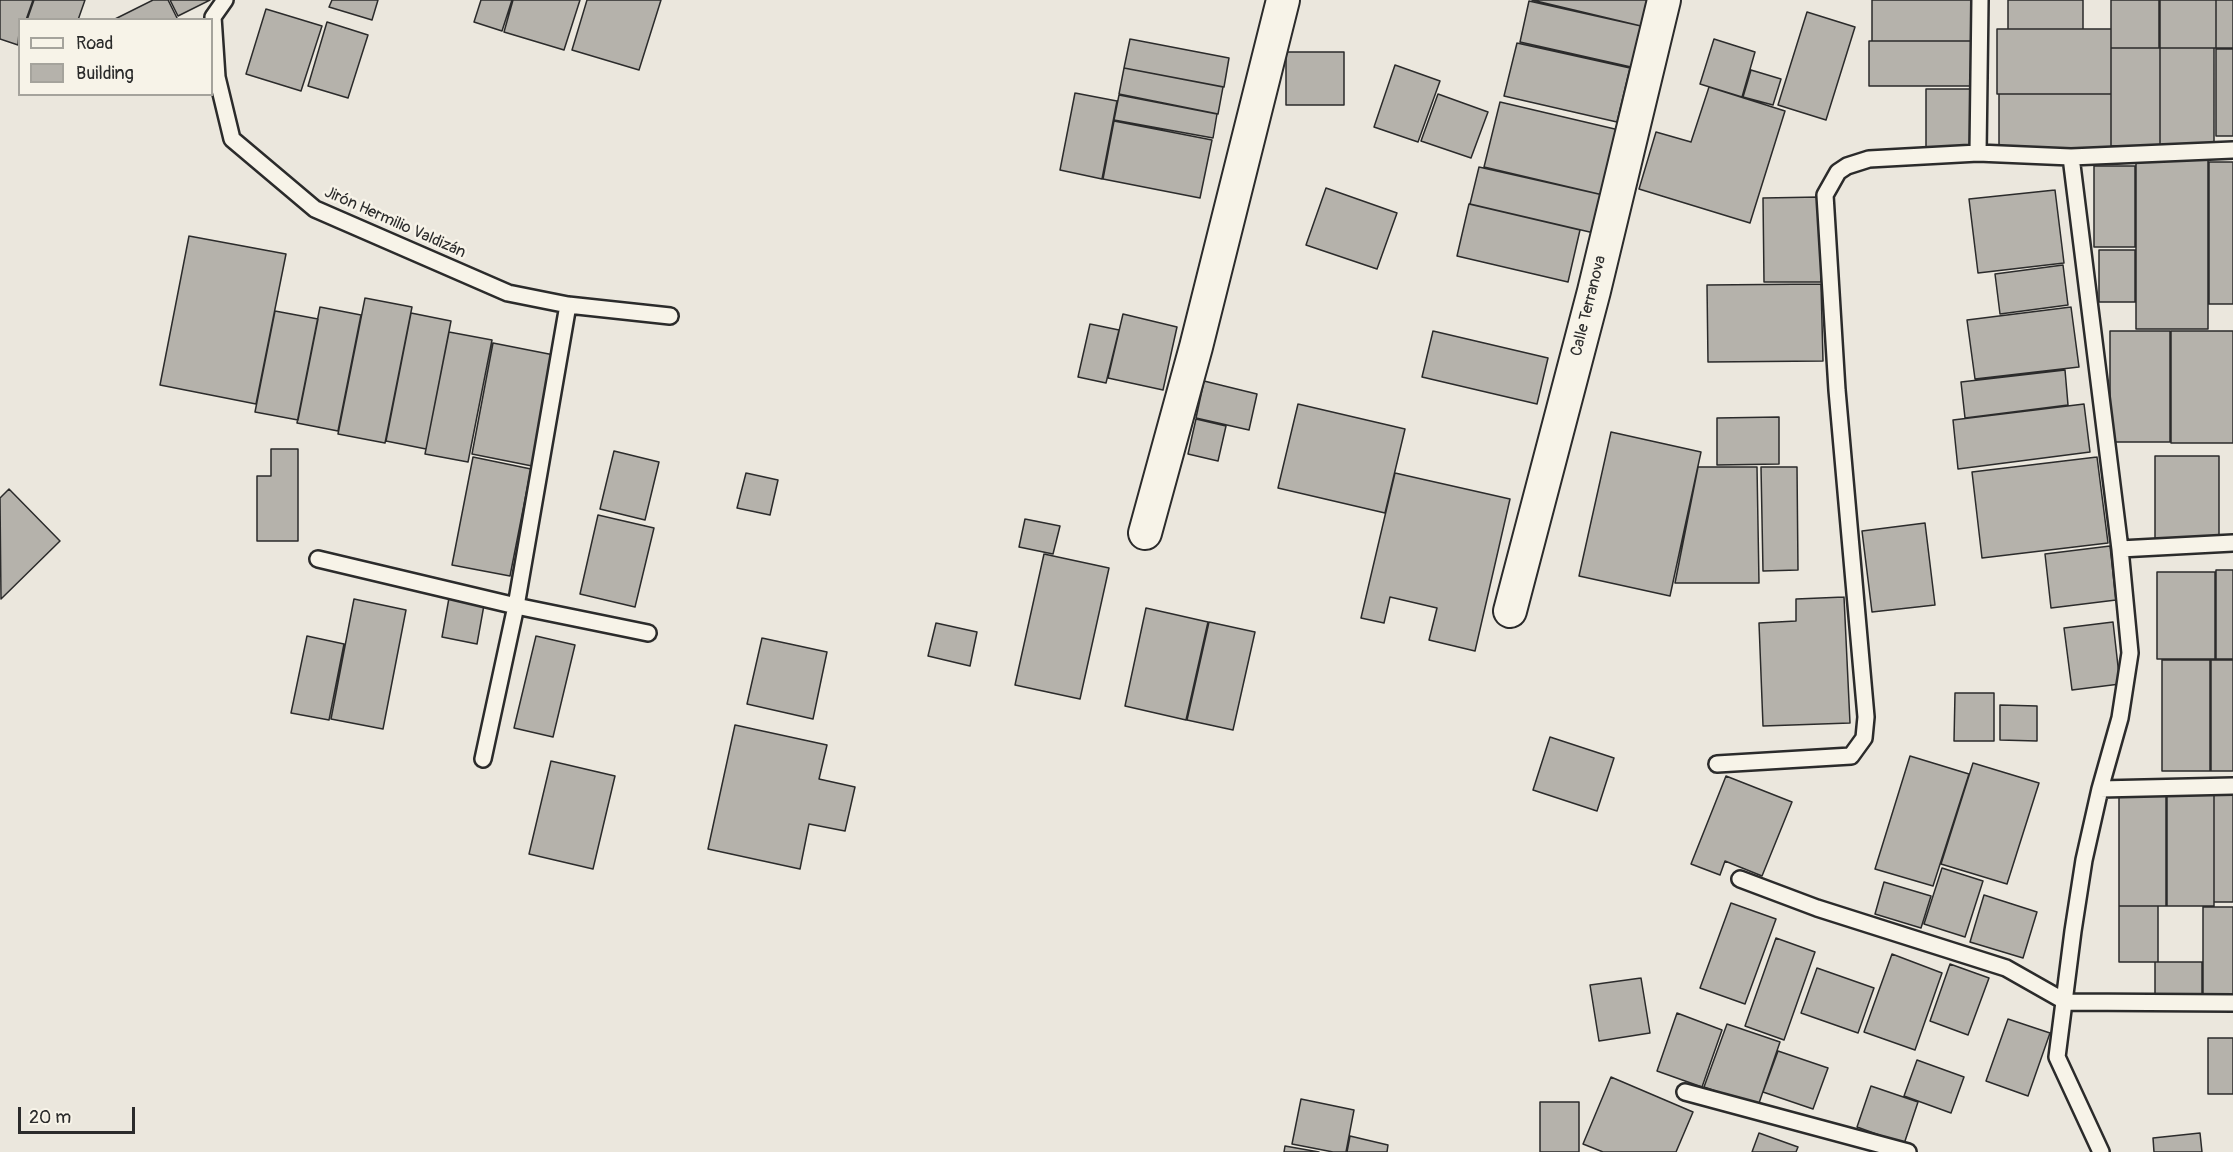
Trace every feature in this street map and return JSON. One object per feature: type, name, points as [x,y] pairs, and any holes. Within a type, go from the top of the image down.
[{"type":"street","points":[[1145,533],[1196,347],[1282,0]]},
{"type":"street","name":"Calle Terranova","points":[[1510,610],[1594,291],[1664,0]]},
{"type":"lane","name":"Jirón Hermilio Valdizán","points":[[225,0],[213,17],[218,77],[232,139],[315,209],[508,293],[568,305],[670,316]]},
{"type":"lane","points":[[1978,153],[1980,0]]},
{"type":"lane","points":[[1717,764],[1851,756],[1864,738],[1866,717],[1837,390],[1825,195],[1838,172],[1858,161],[1978,153],[2071,156],[2233,150]]},
{"type":"lane","points":[[2071,156],[2120,549],[2130,653],[2120,718],[2100,789],[2084,860],[2057,1057],[2102,1152]]},
{"type":"lane","points":[[483,759],[516,606],[568,305]]},
{"type":"lane","points":[[2120,549],[2233,543]]},
{"type":"lane","points":[[318,559],[516,606],[648,633]]},
{"type":"lane","points":[[2100,789],[2233,786]]},
{"type":"lane","points":[[1740,879],[1817,908],[2006,968],[2066,1002],[2233,1003]]},
{"type":"lane","points":[[1685,1092],[1908,1152]]},
{"type":"building","points":[[0,0],[33,0],[27,18],[18,18],[18,45],[0,39]]},
{"type":"building","points":[[34,0],[85,0],[79,18],[28,18]]},
{"type":"building","points":[[153,0],[168,0],[177,18],[117,18]]},
{"type":"building","points":[[170,0],[210,0],[178,16]]},
{"type":"building","points":[[332,0],[378,0],[372,20],[329,7]]},
{"type":"building","points":[[481,0],[512,0],[502,31],[474,22]]},
{"type":"building","points":[[513,0],[580,0],[564,50],[504,32]]},
{"type":"building","points":[[587,0],[661,0],[639,70],[572,50]]},
{"type":"building","points":[[1532,0],[1647,0],[1641,26]]},
{"type":"building","points":[[1872,0],[1973,0],[1973,41],[1872,41]]},
{"type":"building","points":[[2008,0],[2083,0],[2083,29],[2008,29]]},
{"type":"building","points":[[2111,0],[2159,0],[2159,48],[2111,48]]},
{"type":"building","points":[[2160,0],[2216,0],[2216,48],[2160,48]]},
{"type":"building","points":[[2216,0],[2233,0],[2233,48],[2216,48]]},
{"type":"building","points":[[1529,1],[1641,26],[1631,67],[1520,42]]},
{"type":"building","points":[[266,9],[322,26],[301,91],[246,74]]},
{"type":"building","points":[[1807,12],[1855,27],[1826,120],[1778,105]]},
{"type":"building","points":[[327,22],[368,35],[348,98],[308,86]]},
{"type":"building","points":[[1997,29],[2111,29],[2111,94],[1997,94]]},
{"type":"building","points":[[1130,39],[1229,58],[1224,87],[1124,68]]},
{"type":"building","points":[[1714,39],[1755,52],[1742,97],[1700,84]]},
{"type":"building","points":[[1869,41],[1973,41],[1973,86],[1869,86]]},
{"type":"building","points":[[1517,43],[1630,68],[1617,122],[1504,96]]},
{"type":"building","points":[[2111,48],[2160,48],[2160,146],[2111,146]]},
{"type":"building","points":[[2160,48],[2214,48],[2214,146],[2160,146]]},
{"type":"building","points":[[2216,49],[2233,49],[2233,136],[2216,136]]},
{"type":"building","points":[[1286,52],[1344,52],[1344,105],[1286,105]]},
{"type":"building","points":[[1395,65],[1440,81],[1418,142],[1374,127]]},
{"type":"building","points":[[1124,68],[1223,87],[1218,114],[1119,94]]},
{"type":"building","points":[[1751,70],[1781,79],[1773,105],[1743,97]]},
{"type":"building","points":[[1709,87],[1785,111],[1750,223],[1639,189],[1656,132],[1691,142]]},
{"type":"building","points":[[1926,89],[1973,89],[1973,150],[1926,150]]},
{"type":"building","points":[[1075,93],[1117,101],[1102,179],[1060,170]]},
{"type":"building","points":[[1438,94],[1488,112],[1471,158],[1421,141]]},
{"type":"building","points":[[1999,94],[2111,94],[2111,149],[1999,149]]},
{"type":"building","points":[[1119,95],[1217,114],[1213,138],[1114,120]]},
{"type":"building","points":[[1500,102],[1619,130],[1603,195],[1484,167]]},
{"type":"building","points":[[1114,121],[1212,140],[1200,198],[1103,179]]},
{"type":"building","points":[[2136,160],[2208,160],[2208,329],[2136,329]]},
{"type":"building","points":[[2209,162],[2233,162],[2233,304],[2209,304]]},
{"type":"building","points":[[2094,166],[2135,166],[2135,247],[2094,247]]},
{"type":"building","points":[[1479,167],[1603,195],[1594,233],[1470,204]]},
{"type":"building","points":[[1326,188],[1397,213],[1377,269],[1306,245]]},
{"type":"building","points":[[2055,190],[2064,263],[1978,273],[1969,199]]},
{"type":"building","points":[[1820,197],[1821,282],[1764,282],[1763,198]]},
{"type":"building","points":[[1469,204],[1580,230],[1568,282],[1457,256]]},
{"type":"building","points":[[189,236],[286,254],[256,404],[160,385]]},
{"type":"building","points":[[2099,250],[2135,250],[2135,302],[2099,302]]},
{"type":"building","points":[[2063,265],[2068,305],[2000,314],[1995,274]]},
{"type":"building","points":[[1821,284],[1823,361],[1708,362],[1707,285]]},
{"type":"building","points":[[365,298],[412,307],[385,443],[338,434]]},
{"type":"building","points":[[320,307],[361,315],[338,431],[297,423]]},
{"type":"building","points":[[2071,307],[2079,367],[1975,379],[1967,320]]},
{"type":"building","points":[[275,311],[318,319],[298,420],[255,412]]},
{"type":"building","points":[[411,313],[451,321],[426,449],[386,441]]},
{"type":"building","points":[[1123,314],[1177,327],[1163,390],[1108,378]]},
{"type":"building","points":[[1090,324],[1119,330],[1106,383],[1078,377]]},
{"type":"building","points":[[1433,331],[1548,358],[1537,404],[1422,377]]},
{"type":"building","points":[[2110,331],[2170,331],[2170,442],[2110,442]]},
{"type":"building","points":[[2171,331],[2233,331],[2233,443],[2171,443]]},
{"type":"building","points":[[449,332],[492,340],[468,462],[425,454]]},
{"type":"building","points":[[493,343],[554,355],[532,466],[472,454]]},
{"type":"building","points":[[2065,370],[2068,405],[1965,418],[1961,382]]},
{"type":"building","points":[[1204,381],[1257,394],[1249,430],[1196,418]]},
{"type":"building","points":[[1298,404],[1405,429],[1385,513],[1278,488]]},
{"type":"building","points":[[2084,404],[2090,452],[1958,469],[1953,420]]},
{"type":"building","points":[[1779,417],[1779,464],[1717,465],[1717,418]]},
{"type":"building","points":[[1196,419],[1226,426],[1218,461],[1188,454]]},
{"type":"building","points":[[1611,432],[1701,452],[1670,596],[1579,576]]},
{"type":"building","points":[[271,449],[298,449],[298,541],[257,541],[257,476],[271,476]]},
{"type":"building","points":[[614,451],[659,462],[645,520],[600,509]]},
{"type":"building","points":[[2155,456],[2219,456],[2219,539],[2155,539]]},
{"type":"building","points":[[473,457],[531,469],[510,576],[452,565]]},
{"type":"building","points":[[2097,457],[2108,543],[1982,558],[1972,472]]},
{"type":"building","points":[[1698,467],[1757,467],[1759,583],[1675,583]]},
{"type":"building","points":[[1761,467],[1797,467],[1798,570],[1763,571]]},
{"type":"building","points":[[746,473],[778,480],[770,515],[737,508]]},
{"type":"building","points":[[1395,473],[1510,499],[1475,651],[1429,640],[1437,608],[1390,597],[1384,623],[1361,618]]},
{"type":"building","points":[[9,489],[60,541],[1,599],[0,498]]},
{"type":"building","points":[[598,515],[654,528],[635,607],[580,594]]},
{"type":"building","points":[[1025,519],[1060,526],[1053,554],[1019,547]]},
{"type":"building","points":[[1925,523],[1935,605],[1872,612],[1862,531]]},
{"type":"building","points":[[2110,546],[2116,600],[2051,608],[2045,554]]},
{"type":"building","points":[[1044,554],[1109,568],[1080,699],[1015,685]]},
{"type":"building","points":[[2216,570],[2233,570],[2233,659],[2216,659]]},
{"type":"building","points":[[2157,572],[2215,572],[2215,659],[2157,659]]},
{"type":"building","points":[[1844,597],[1850,723],[1763,726],[1759,623],[1796,621],[1796,599]]},
{"type":"building","points":[[449,598],[484,605],[477,644],[442,637]]},
{"type":"building","points":[[354,599],[406,610],[383,729],[331,719]]},
{"type":"building","points":[[1146,608],[1208,622],[1186,720],[1125,706]]},
{"type":"building","points":[[1209,622],[1255,632],[1233,730],[1187,720]]},
{"type":"building","points":[[2113,622],[2120,684],[2072,690],[2064,628]]},
{"type":"building","points":[[936,623],[977,632],[970,666],[928,656]]},
{"type":"building","points":[[307,636],[344,644],[329,720],[291,713]]},
{"type":"building","points":[[536,636],[575,645],[553,737],[514,728]]},
{"type":"building","points":[[762,638],[827,652],[813,719],[747,704]]},
{"type":"building","points":[[2162,660],[2210,660],[2210,771],[2162,771]]},
{"type":"building","points":[[2211,660],[2233,660],[2233,771],[2211,771]]},
{"type":"building","points":[[1955,693],[1994,693],[1994,741],[1954,741]]},
{"type":"building","points":[[2000,705],[2037,706],[2037,741],[2000,740]]},
{"type":"building","points":[[735,725],[827,745],[819,779],[855,787],[845,831],[809,824],[800,869],[708,849]]},
{"type":"building","points":[[1550,737],[1614,758],[1597,811],[1533,790]]},
{"type":"building","points":[[1910,756],[1969,774],[1933,886],[1875,869]]},
{"type":"building","points":[[551,761],[615,776],[593,869],[529,854]]},
{"type":"building","points":[[1973,763],[2039,783],[2007,884],[1941,864]]},
{"type":"building","points":[[1726,776],[1792,802],[1762,876],[1725,861],[1720,875],[1691,864]]},
{"type":"building","points":[[2214,791],[2233,791],[2233,902],[2214,902]]},
{"type":"building","points":[[2119,792],[2166,792],[2166,906],[2119,906]]},
{"type":"building","points":[[2167,792],[2214,792],[2214,906],[2167,906]]},
{"type":"building","points":[[1942,868],[1983,881],[1965,937],[1924,924]]},
{"type":"building","points":[[1884,882],[1931,896],[1921,928],[1875,914]]},
{"type":"building","points":[[1984,895],[2037,912],[2023,958],[1970,942]]},
{"type":"building","points":[[1731,903],[1776,919],[1745,1004],[1700,988]]},
{"type":"building","points":[[2119,906],[2158,906],[2158,962],[2119,962]]},
{"type":"building","points":[[2203,907],[2233,907],[2233,995],[2203,995]]},
{"type":"building","points":[[1776,938],[1815,952],[1784,1040],[1745,1026]]},
{"type":"building","points":[[1892,954],[1942,973],[1915,1050],[1864,1032]]},
{"type":"building","points":[[2155,962],[2202,962],[2202,1000],[2155,1000]]},
{"type":"building","points":[[1950,964],[1989,978],[1968,1035],[1930,1021]]},
{"type":"building","points":[[1817,968],[1874,988],[1858,1033],[1801,1013]]},
{"type":"building","points":[[1641,978],[1650,1033],[1599,1041],[1590,985]]},
{"type":"building","points":[[1677,1013],[1722,1030],[1702,1087],[1657,1071]]},
{"type":"building","points":[[2008,1019],[2050,1033],[2028,1096],[1986,1081]]},
{"type":"building","points":[[1727,1024],[1780,1042],[1758,1106],[1704,1087]]},
{"type":"building","points":[[2208,1038],[2233,1038],[2233,1094],[2208,1094]]},
{"type":"building","points":[[1778,1051],[1828,1068],[1813,1109],[1763,1092]]},
{"type":"building","points":[[1917,1060],[1964,1077],[1951,1113],[1904,1096]]},
{"type":"building","points":[[1611,1077],[1693,1112],[1676,1152],[1603,1152],[1583,1144]]},
{"type":"building","points":[[1871,1086],[1918,1102],[1904,1144],[1857,1127]]},
{"type":"building","points":[[1301,1099],[1354,1110],[1346,1152],[1333,1152],[1292,1144]]},
{"type":"building","points":[[1540,1102],[1579,1102],[1579,1152],[1540,1152]]},
{"type":"building","points":[[1759,1133],[1798,1147],[1796,1152],[1752,1152]]},
{"type":"building","points":[[2200,1133],[2202,1152],[2154,1152],[2153,1138]]},
{"type":"building","points":[[1350,1136],[1388,1145],[1387,1152],[1347,1152]]},
{"type":"building","points":[[1285,1146],[1319,1152],[1284,1152]]}]
